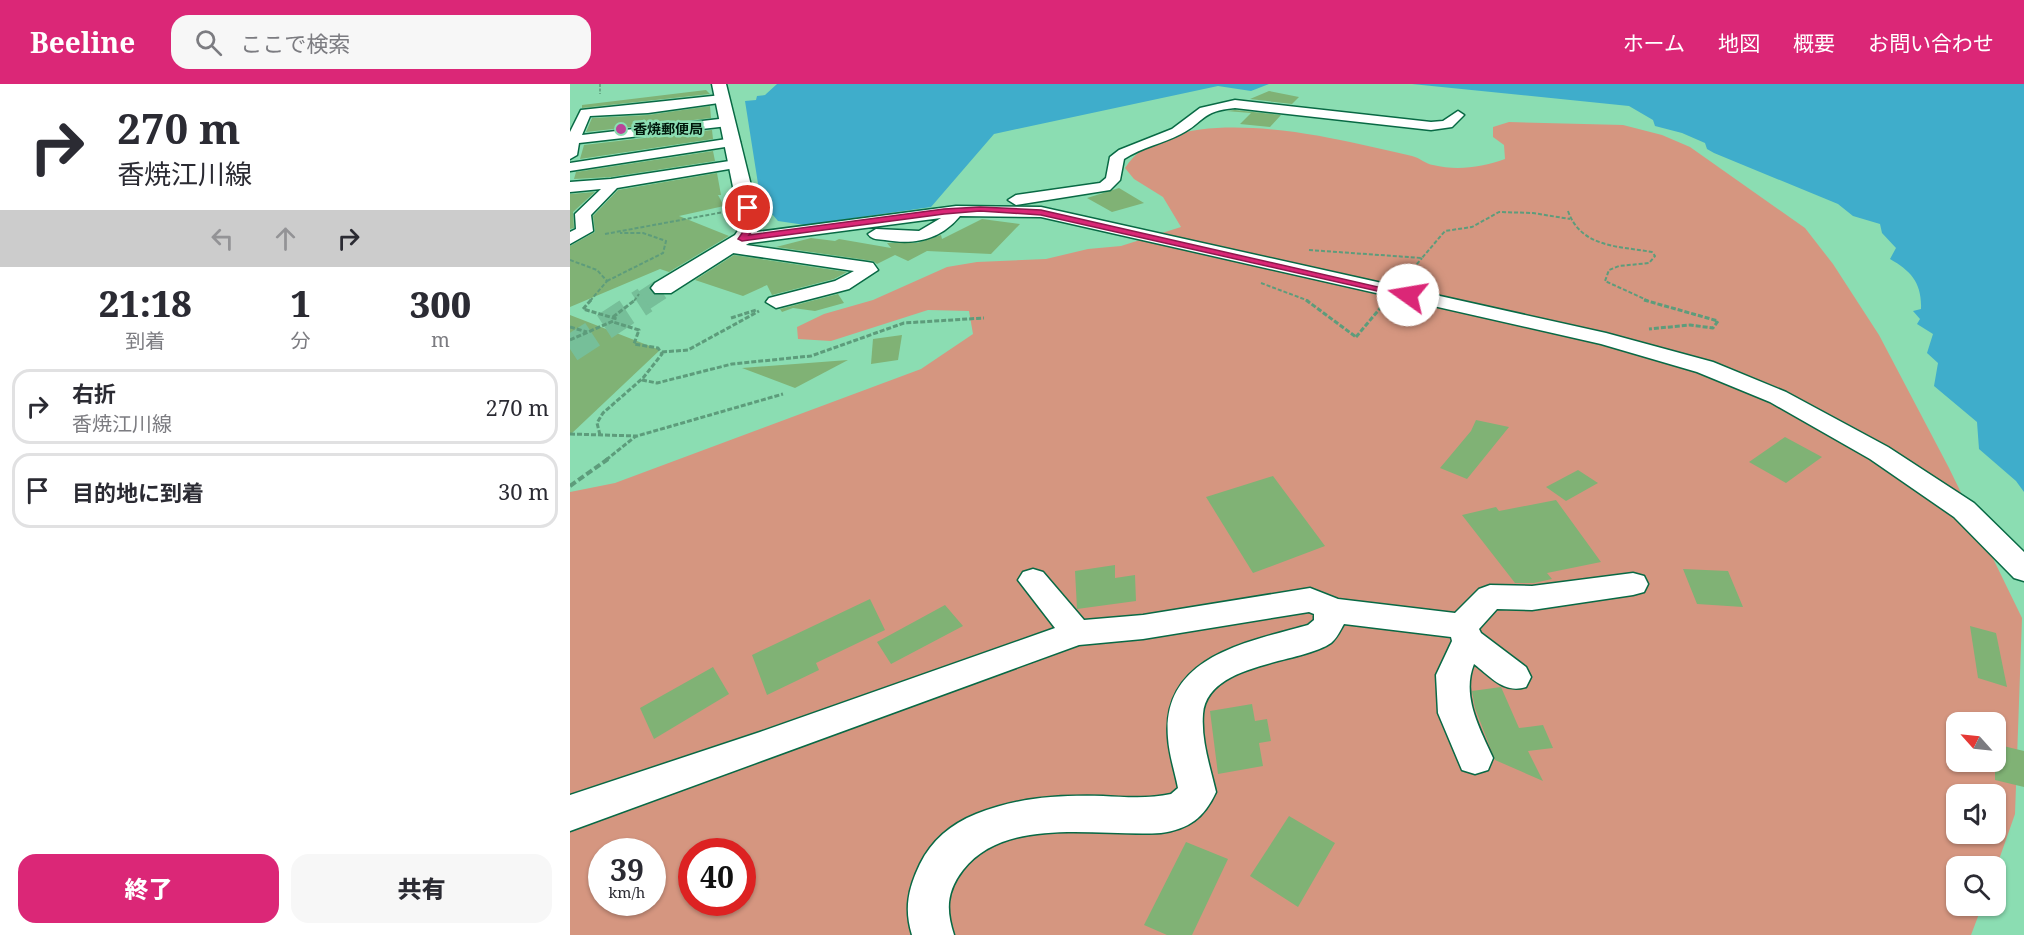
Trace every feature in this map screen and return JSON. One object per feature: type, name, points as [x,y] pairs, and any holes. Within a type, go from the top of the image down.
[{"type":"main road","points":[[663,288],[736,243],[752,226],[721,92]]},
{"type":"street","points":[[570,108],[578,108],[585,112],[648,109],[721,92]]},
{"type":"street","points":[[980,209],[1027,197],[1101,189],[1113,180],[1117,157],[1140,142],[1186,126],[1194,116],[1217,105],[1235,104],[1431,126],[1447,124],[1458,115]]},
{"type":"street","points":[[1203,111],[1257,114],[1391,128]]},
{"type":"street","points":[[570,181],[574,163],[572,140],[585,112]]},
{"type":"street","points":[[572,140],[728,122]]},
{"type":"street","points":[[574,163],[733,142]]},
{"type":"street","points":[[570,187],[611,184],[736,164]]},
{"type":"street","points":[[570,239],[585,231],[583,213],[607,192],[611,184]]},
{"type":"street","points":[[736,243],[870,222],[980,209],[1064,216],[1620,343],[1705,367],[1810,412],[1879,453],[1964,510],[2024,570]]},
{"type":"street","points":[[870,222],[876,234],[928,236],[943,228],[956,211]]},
{"type":"street","points":[[863,266],[920,235]]},
{"type":"street","points":[[736,243],[863,266],[868,270],[842,285],[776,302]]},
{"type":"street","points":[[1033,580],[1077,633]]},
{"type":"street","points":[[1475,758],[1455,713],[1453,675],[1465,633],[1490,597],[1532,598],[1633,584]]},
{"type":"street","points":[[570,813],[760,748],[1077,633],[1143,627],[1310,600],[1323,603],[1329,610],[1465,633],[1514,678]]},
{"type":"street","points":[[933,935],[927,918],[928,888],[946,858],[972,835],[1007,820],[1076,814],[1149,815],[1181,809],[1186,805],[1197,792],[1185,736],[1189,700],[1199,686],[1222,664],[1318,634],[1329,625],[1329,610]]},
{"type":"path","points":[[640,228],[748,208]]},
{"type":"path","points":[[1568,211],[1570,219],[1583,236],[1597,242],[1652,252],[1655,256],[1649,263],[1619,266],[1609,270],[1605,281],[1638,298],[1718,321],[1713,328],[1677,325],[1628,330],[1620,343]]},
{"type":"path","points":[[1356,337],[1445,231],[1472,227],[1499,212],[1533,213],[1570,219]]},
{"type":"path","points":[[570,340],[617,319],[583,309],[608,281],[663,254],[666,241],[643,233],[607,234]]},
{"type":"path","points":[[570,261],[597,270],[608,281]]},
{"type":"path","points":[[613,322],[639,330],[634,344],[636,345],[658,348],[662,352],[688,350],[763,309],[731,318]]},
{"type":"path","points":[[642,380],[657,383],[732,364],[811,356],[904,323],[984,318]]},
{"type":"path","points":[[570,327],[590,332]]},
{"type":"path","points":[[600,435],[597,423],[603,413],[642,380],[662,352]]},
{"type":"path","points":[[570,434],[637,436],[783,394]]},
{"type":"path","points":[[570,486],[637,436]]},
{"type":"shaded area","points":[[1509,122],[1623,125],[1662,135],[1690,147],[1805,228],[1833,264],[1879,335],[1949,468],[2022,618],[2015,814],[2006,840],[2006,784],[1946,784],[1946,844],[2004,844],[2000,856],[1946,856],[1946,916],[1978,916],[1971,935],[570,935],[570,492],[615,483],[921,369],[973,334],[969,311],[928,310],[831,341],[798,339],[797,327],[824,314],[873,300],[947,267],[977,262],[1046,259],[1088,249],[1121,246],[1181,227],[1163,197],[1134,179],[1125,168],[1144,149],[1170,136],[1200,129],[1268,129],[1333,138],[1412,156],[1442,167],[1461,168],[1505,159],[1504,145],[1493,137],[1493,127]]},
{"type":"water","points":[[777,84],[1269,84],[1251,91],[1218,86],[994,134],[931,207],[805,225],[778,221],[772,214],[771,204],[759,190],[745,101],[756,100],[757,96],[765,95]]},
{"type":"water","points":[[1412,84],[2024,84],[2024,492],[2016,481],[1979,449],[1977,422],[1934,386],[1938,363],[1927,353],[1933,334],[1917,324],[1920,319],[1913,311],[1921,309],[1920,292],[1909,273],[1890,259],[1896,248],[1882,233],[1880,224],[1853,216],[1838,204],[1714,153],[1707,149],[1705,143],[1682,133],[1655,126],[1653,120],[1629,106]]},
{"type":"building","points":[[706,90],[710,94],[582,108],[582,105]]},
{"type":"building","points":[[1269,91],[1299,97],[1292,104],[1250,99]]},
{"type":"building","points":[[710,106],[711,118],[586,132],[592,118],[648,115]]},
{"type":"building","points":[[1226,111],[1281,115],[1270,127],[1240,124],[1251,113]]},
{"type":"building","points":[[712,130],[713,139],[580,159],[584,145]]},
{"type":"building","points":[[713,151],[715,161],[611,177],[574,179],[576,172]]},
{"type":"building","points":[[717,173],[721,195],[718,195],[724,206],[679,216],[729,236],[669,272],[660,269],[570,307],[570,246],[595,232],[593,216],[618,190]]},
{"type":"building","points":[[1119,188],[1144,203],[1112,212],[1087,198]]},
{"type":"building","points":[[595,192],[573,212],[574,228],[570,229],[570,194]]},
{"type":"building","points":[[982,219],[1020,224],[991,254],[927,251],[908,261],[895,255],[877,264],[873,261],[776,247],[811,238],[835,241],[839,239],[891,248],[887,243],[917,243],[941,235],[942,239]]},
{"type":"building","points":[[734,255],[847,272],[834,279],[772,295],[767,285],[743,296],[695,280]]},
{"type":"building","points":[[838,294],[844,303],[815,311],[793,308],[782,312],[780,309]]},
{"type":"building","points":[[570,315],[660,350],[570,435]]},
{"type":"building","points":[[902,335],[898,360],[871,364],[873,339]]},
{"type":"building","points":[[848,360],[795,388],[742,368]]},
{"type":"building","points":[[1476,420],[1509,427],[1467,479],[1440,468],[1471,431]]},
{"type":"building","points":[[1785,437],[1822,457],[1786,483],[1749,462]]},
{"type":"building","points":[[1578,470],[1598,483],[1566,501],[1546,487]]},
{"type":"building","points":[[1273,476],[1325,546],[1253,573],[1206,497]]},
{"type":"building","points":[[1556,500],[1601,562],[1547,573],[1552,579],[1534,583],[1515,583],[1462,515],[1496,507],[1499,511]]},
{"type":"building","points":[[1115,565],[1115,578],[1135,575],[1136,601],[1077,609],[1075,571]]},
{"type":"building","points":[[1683,569],[1728,571],[1743,607],[1697,604]]},
{"type":"building","points":[[870,599],[885,630],[816,663],[819,670],[767,695],[752,655]]},
{"type":"building","points":[[945,605],[963,626],[891,664],[877,642]]},
{"type":"building","points":[[1970,626],[1996,633],[2007,687],[1978,678]]},
{"type":"building","points":[[713,667],[729,694],[654,739],[640,708]]},
{"type":"building","points":[[1501,687],[1519,728],[1543,725],[1553,748],[1528,751],[1543,781],[1495,760],[1475,708],[1472,691]]},
{"type":"building","points":[[1252,704],[1255,721],[1267,719],[1271,741],[1259,743],[1263,766],[1218,774],[1210,711]]},
{"type":"building","points":[[2006,747],[2024,751],[2024,787],[1995,780],[1995,772],[2006,772]]},
{"type":"building","points":[[1289,816],[1335,843],[1298,907],[1250,876]]},
{"type":"building","points":[[1186,842],[1228,859],[1192,935],[1167,935],[1144,925]]},
{"type":"tunnel","points":[[643,301],[663,288]]},
{"type":"tunnel","points":[[570,349],[645,300]]},
{"type":"place","name":"香焼郵便局","points":[[621,129]]},
{"type":"route","points":[[748,208],[752,226],[742,239],[944,212],[980,209],[1041,212],[1408,295]]}]
